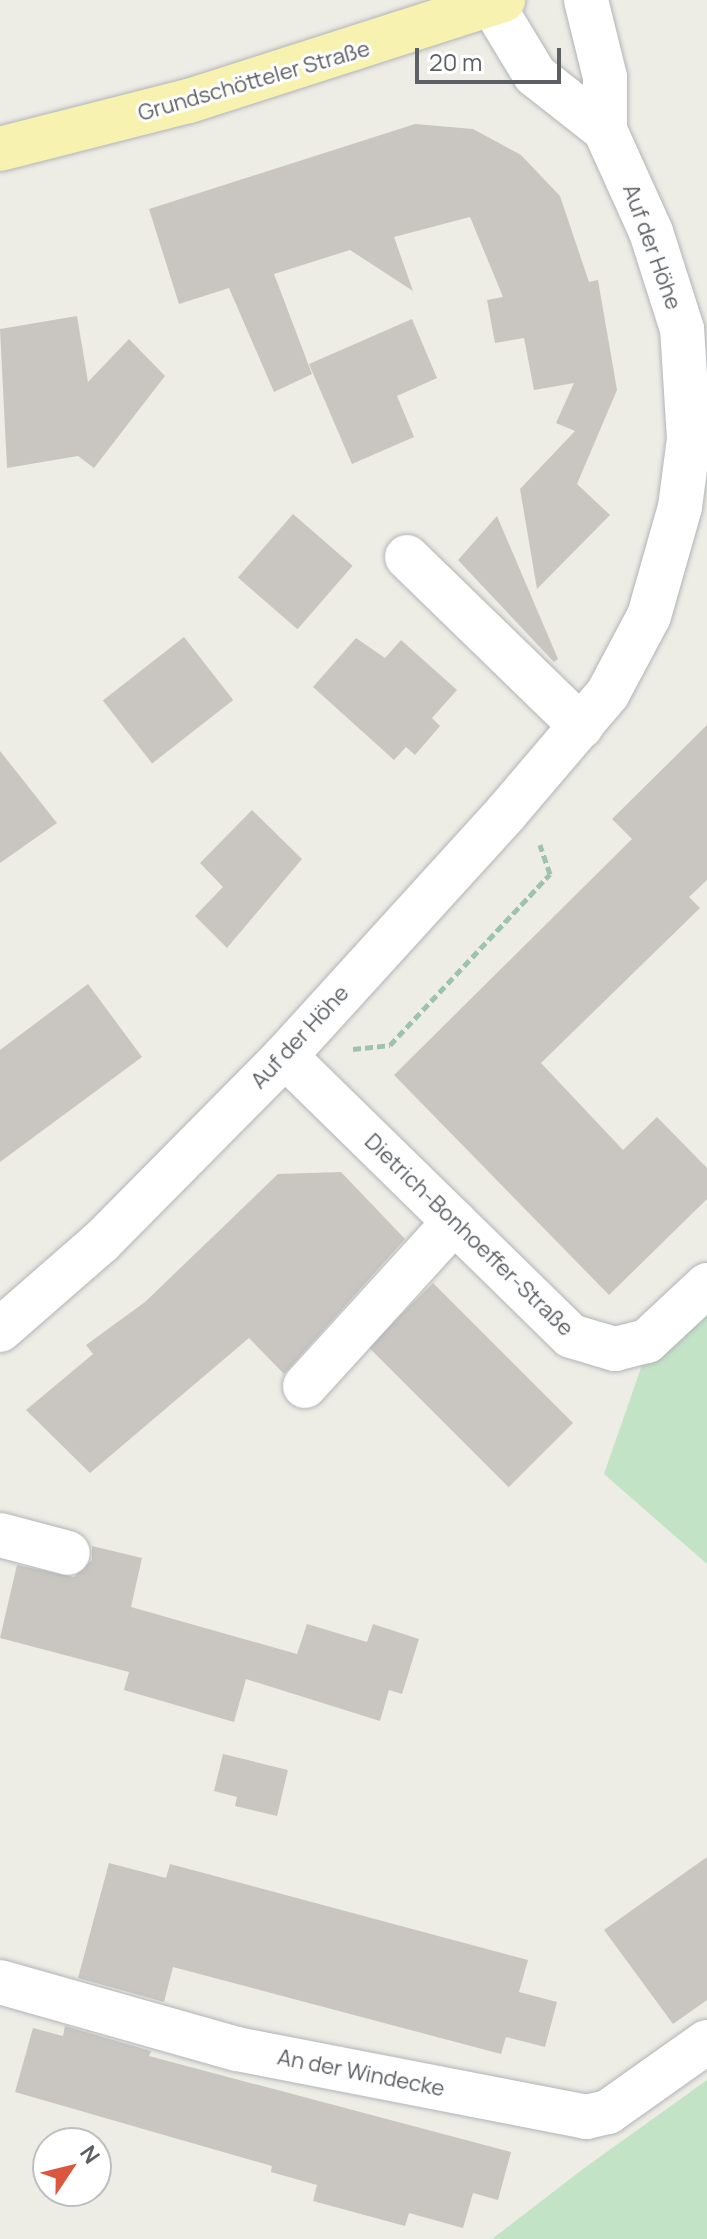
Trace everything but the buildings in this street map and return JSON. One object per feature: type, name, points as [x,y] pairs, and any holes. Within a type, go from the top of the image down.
[{"type":"main road","name":"Grundschötteler Straße","points":[[0,149],[204,97],[498,2]]},
{"type":"street","name":"Auf der Höhe","points":[[0,1330],[101,1242],[296,1042],[506,813],[581,726],[626,665],[649,616],[680,507],[689,439],[682,329],[670,284],[605,130],[605,77],[586,0]]},
{"type":"street","name":"Auf der Höhe","points":[[498,2],[535,75],[605,130]]},
{"type":"street","points":[[407,557],[581,726]]},
{"type":"street","name":"Dietrich-Bonhoeffer-Straße","points":[[296,1042],[454,1222],[571,1336],[597,1345],[647,1341],[707,1285]]},
{"type":"street","points":[[305,1386],[454,1222]]},
{"type":"street","points":[[0,1535],[68,1553]]},
{"type":"street","name":"An der Windecke","points":[[0,1982],[237,2049],[586,2117],[608,2112],[707,2042]]},
{"type":"path","points":[[296,1042],[382,1051],[550,874],[543,847],[506,813]]},
{"type":"green space","points":[[707,1312],[707,1564],[604,1474],[642,1365]]},
{"type":"green space","points":[[707,2080],[707,2239],[492,2239],[583,2169]]}]
